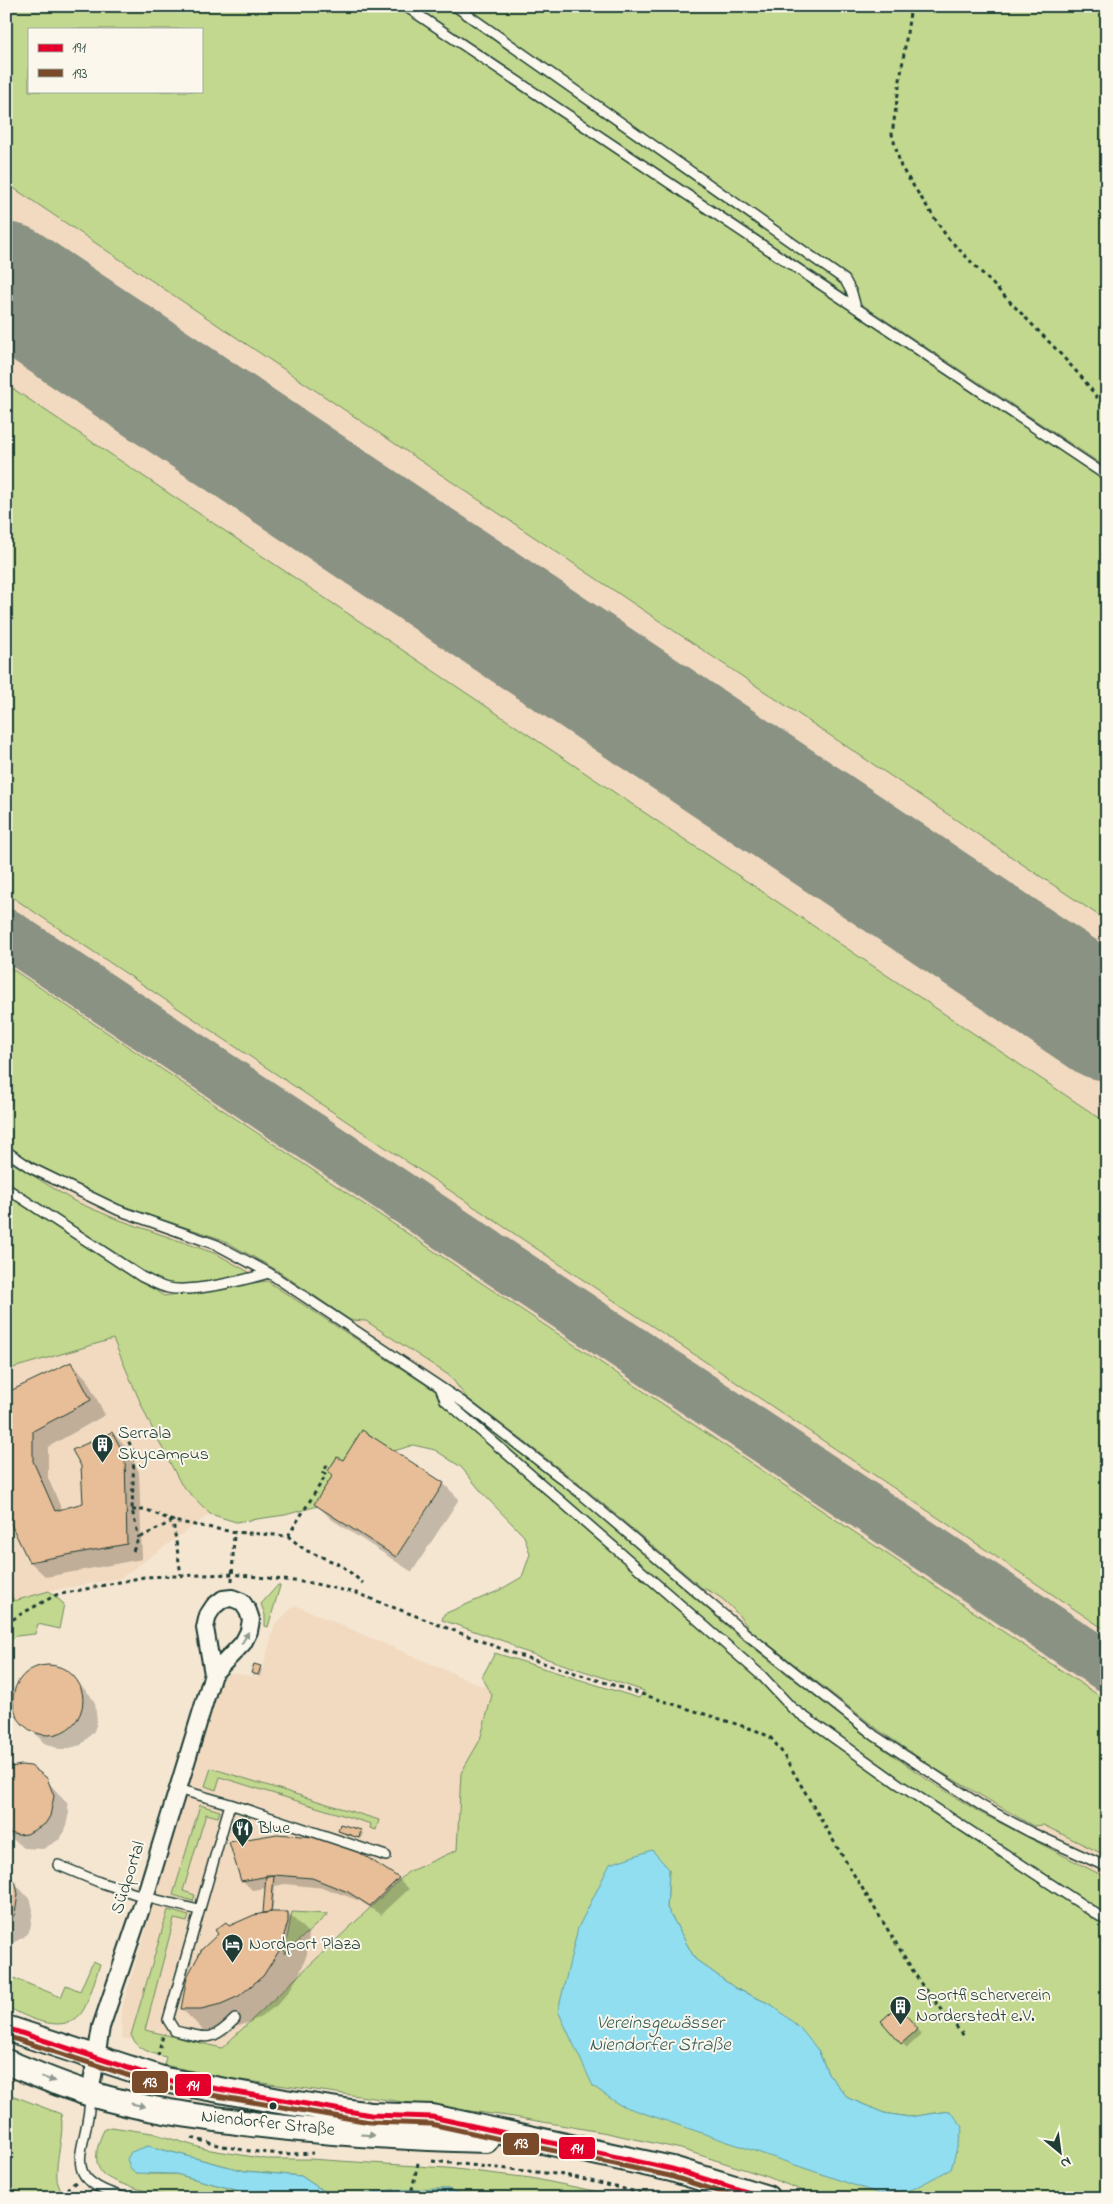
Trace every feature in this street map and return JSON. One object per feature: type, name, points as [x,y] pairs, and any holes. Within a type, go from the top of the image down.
[{"type":"main road","name":"Niendorfer Straße","points":[[6,2028],[165,2080],[285,2102],[371,2115],[432,2117],[538,2142],[604,2153],[672,2169],[767,2198]]},
{"type":"main road","name":"Niendorfer Straße","points":[[6,2062],[90,2094],[173,2112],[296,2129],[423,2139],[538,2142]]},
{"type":"street","name":"Südportal","points":[[90,2094],[101,2027],[145,1897],[213,1674]]},
{"type":"lane","points":[[405,6],[1107,476]]},
{"type":"lane","points":[[456,6],[845,280],[852,293],[856,308]]},
{"type":"lane","points":[[6,1151],[31,1168],[118,1210],[217,1245],[269,1273],[440,1387],[580,1492],[744,1633],[875,1736],[982,1806],[1030,1832],[1107,1867]]},
{"type":"lane","points":[[6,1188],[142,1277],[158,1285],[169,1288],[193,1288],[269,1273]]},
{"type":"lane","points":[[440,1387],[445,1400],[762,1676],[792,1708],[897,1783],[1107,1921]]},
{"type":"lane","points":[[178,1789],[230,1804],[386,1856]]},
{"type":"lane","points":[[230,1804],[178,1984],[169,2025],[175,2031],[211,2037],[223,2032],[235,2019]]},
{"type":"lane","points":[[58,1865],[99,1882],[145,1897],[199,1910]]},
{"type":"lane","points":[[90,2094],[88,2126],[80,2154],[84,2176],[101,2190],[127,2198]]},
{"type":"path","points":[[911,6],[892,134],[901,167],[947,237],[1054,347],[1084,380],[1107,411]]},
{"type":"path","points":[[122,1427],[134,1453],[132,1510],[139,1538]]},
{"type":"path","points":[[288,1536],[326,1475],[323,1472],[327,1466],[330,1468]]},
{"type":"path","points":[[132,1510],[147,1510],[173,1521],[234,1532],[288,1536],[305,1550],[341,1565],[363,1584]]},
{"type":"path","points":[[133,1551],[139,1538],[173,1521]]},
{"type":"path","points":[[173,1521],[181,1575]]},
{"type":"path","points":[[232,1585],[234,1532]]},
{"type":"path","points":[[6,1624],[20,1614],[56,1595],[144,1577],[232,1574],[311,1583],[356,1593],[514,1654],[755,1730],[770,1737],[780,1748],[840,1852],[923,1987],[964,2036]]},
{"type":"path","points":[[157,2059],[162,2043]]},
{"type":"path","points":[[410,2198],[419,2159]]},
{"type":"path","points":[[66,2198],[68,2188],[84,2176]]},
{"type":"shaded area","points":[[6,6],[462,6],[1107,459],[1107,1927],[258,1284],[164,1296],[6,1191]]},
{"type":"shaded area","points":[[113,1338],[148,1420],[181,1484],[210,1514],[121,1578],[49,1591],[14,1601],[6,1585],[6,1370]]},
{"type":"shaded area","points":[[295,1605],[487,1688],[492,1695],[480,1740],[461,1773],[457,1850],[227,2061],[122,2038],[121,2011],[221,1682],[229,1673],[260,1677],[275,1624]]},
{"type":"green space","points":[[6,6],[396,6],[1107,482],[1107,921],[6,183]]},
{"type":"green space","points":[[417,6],[1107,6],[1107,468],[422,11]]},
{"type":"green space","points":[[6,384],[1107,1123],[1107,1631],[6,893]]},
{"type":"green space","points":[[6,965],[1107,1701],[1107,1856],[1043,1825],[1033,1826],[934,1768],[880,1731],[749,1629],[723,1599],[702,1588],[582,1486],[466,1397],[450,1376],[366,1321],[350,1320],[275,1269],[221,1239],[118,1205],[34,1163],[6,1145]]},
{"type":"green space","points":[[6,1159],[74,1201],[114,1218],[217,1254],[252,1274],[192,1285],[159,1283],[6,1185]]},
{"type":"green space","points":[[6,1191],[164,1296],[267,1281],[460,1407],[576,1496],[741,1638],[871,1740],[928,1780],[979,1812],[1107,1878],[1107,2198],[821,2198],[765,2176],[681,2149],[607,2133],[514,2117],[226,2078],[164,2065],[166,2057],[141,2047],[131,2035],[168,1910],[189,1916],[187,1922],[174,1919],[145,2030],[222,2048],[408,1872],[457,1850],[461,1773],[480,1740],[492,1695],[482,1677],[495,1653],[639,1698],[644,1691],[517,1649],[509,1643],[442,1620],[444,1614],[498,1591],[522,1577],[530,1554],[524,1536],[485,1496],[461,1467],[435,1450],[413,1445],[385,1454],[325,1504],[285,1515],[236,1522],[210,1514],[181,1484],[148,1420],[113,1339],[6,1370]],"holes":[[[610,1864],[669,1869],[667,1908],[695,1959],[735,1988],[772,2005],[818,2050],[828,2073],[848,2098],[884,2113],[909,2117],[950,2111],[880,2194]]]},
{"type":"green space","points":[[6,1585],[14,1601],[49,1591],[64,1604],[59,1629],[38,1624],[35,1634],[16,1636],[6,1645]]},
{"type":"green space","points":[[278,1585],[280,1586],[268,1627],[265,1626],[265,1615],[261,1604]]},
{"type":"green space","points":[[211,1768],[379,1820],[376,1830],[370,1828],[371,1824],[220,1777],[216,1790],[205,1786]]},
{"type":"green space","points":[[200,1805],[220,1811],[218,1817],[206,1814],[183,1891],[195,1895],[193,1901],[173,1895]]},
{"type":"green space","points":[[292,1912],[328,1914],[284,1954]]},
{"type":"green space","points":[[93,1961],[100,1964],[89,1998],[77,2018],[58,2024],[47,2023],[25,2016],[6,2006],[6,1975],[61,1997],[66,1985],[80,1991]]},
{"type":"green space","points":[[6,2093],[61,2114],[62,2130],[57,2163],[57,2179],[61,2198],[6,2198]]},
{"type":"green space","points":[[111,2127],[152,2133],[205,2149],[266,2159],[310,2159],[447,2168],[531,2178],[628,2198],[470,2198],[448,2189],[392,2190],[342,2197],[328,2194],[301,2176],[245,2171],[148,2146],[147,2174],[176,2174],[266,2198],[182,2198],[127,2186],[116,2182],[102,2173],[97,2163],[98,2146],[104,2130]]},
{"type":"water","name":"Vereinsgewässer Niendorfer Straße","points":[[652,1850],[669,1869],[667,1908],[695,1959],[735,1988],[772,2005],[800,2028],[818,2050],[828,2073],[848,2098],[884,2113],[909,2117],[950,2111],[963,2127],[951,2169],[911,2190],[880,2194],[620,2105],[593,2086],[558,2011],[578,1928],[610,1864]]},
{"type":"water","points":[[148,2146],[245,2171],[301,2176],[328,2194],[342,2197],[392,2190],[448,2189],[470,2198],[266,2198],[176,2174],[136,2173],[131,2170],[127,2159],[131,2152]]},
{"type":"building","name":"Serrala Skycampus","points":[[71,1362],[91,1400],[33,1431],[33,1461],[55,1511],[83,1503],[81,1466],[72,1450],[112,1432],[125,1456],[127,1544],[29,1562],[6,1514],[6,1393]]},
{"type":"building","points":[[362,1430],[444,1483],[396,1557],[314,1504],[333,1475],[328,1471],[337,1457],[343,1460]]},
{"type":"building","points":[[254,1664],[261,1666],[258,1675],[251,1673]]},
{"type":"building","points":[[48,1665],[61,1668],[73,1675],[80,1687],[83,1700],[80,1713],[73,1725],[61,1732],[48,1735],[35,1732],[23,1725],[16,1713],[13,1700],[16,1687],[23,1675],[35,1668]]},
{"type":"building","points":[[21,1765],[31,1766],[47,1778],[54,1796],[50,1816],[45,1824],[27,1834],[18,1835],[6,1832],[6,1768]]},
{"type":"building","points":[[340,1824],[361,1830],[359,1838],[338,1831]]},
{"type":"building","points":[[277,1834],[313,1837],[359,1852],[399,1878],[370,1906],[348,1892],[312,1878],[274,1875],[241,1881],[229,1842]]},
{"type":"building","points":[[6,1871],[16,1884],[18,1894],[15,1914],[6,1924]]},
{"type":"building","points":[[266,1875],[274,1875],[271,1912],[263,1913]]},
{"type":"building","name":"Nordport Plaza","points":[[288,1912],[288,1922],[279,1951],[263,1976],[239,1996],[221,2004],[201,2009],[181,2009],[187,1977],[202,1949],[218,1934],[215,1930],[226,1922],[229,1926],[254,1915]]},
{"type":"building","name":"Sportfischerverein Norderstedt e.V.","points":[[898,2006],[918,2029],[901,2044],[881,2021]]},
{"type":"taxiway","points":[[6,933],[1107,1667]]},
{"type":"runway","points":[[6,283],[1107,1020]]},
{"type":"transit line","name":"191","points":[[6,2028],[165,2080],[371,2115],[432,2117],[672,2169],[766,2198]]},
{"type":"transit line","name":"193","points":[[6,2036],[164,2087],[370,2122],[431,2124],[670,2176],[740,2198]]},
{"type":"place","name":"Serrala Skycampus","points":[[102,1463]]},
{"type":"place","name":"Blue","points":[[242,1848]]},
{"type":"place","name":"Nordport Plaza","points":[[233,1964]]},
{"type":"place","name":"Sportfischerverein Norderstedt e.V.","points":[[900,2025]]}]
